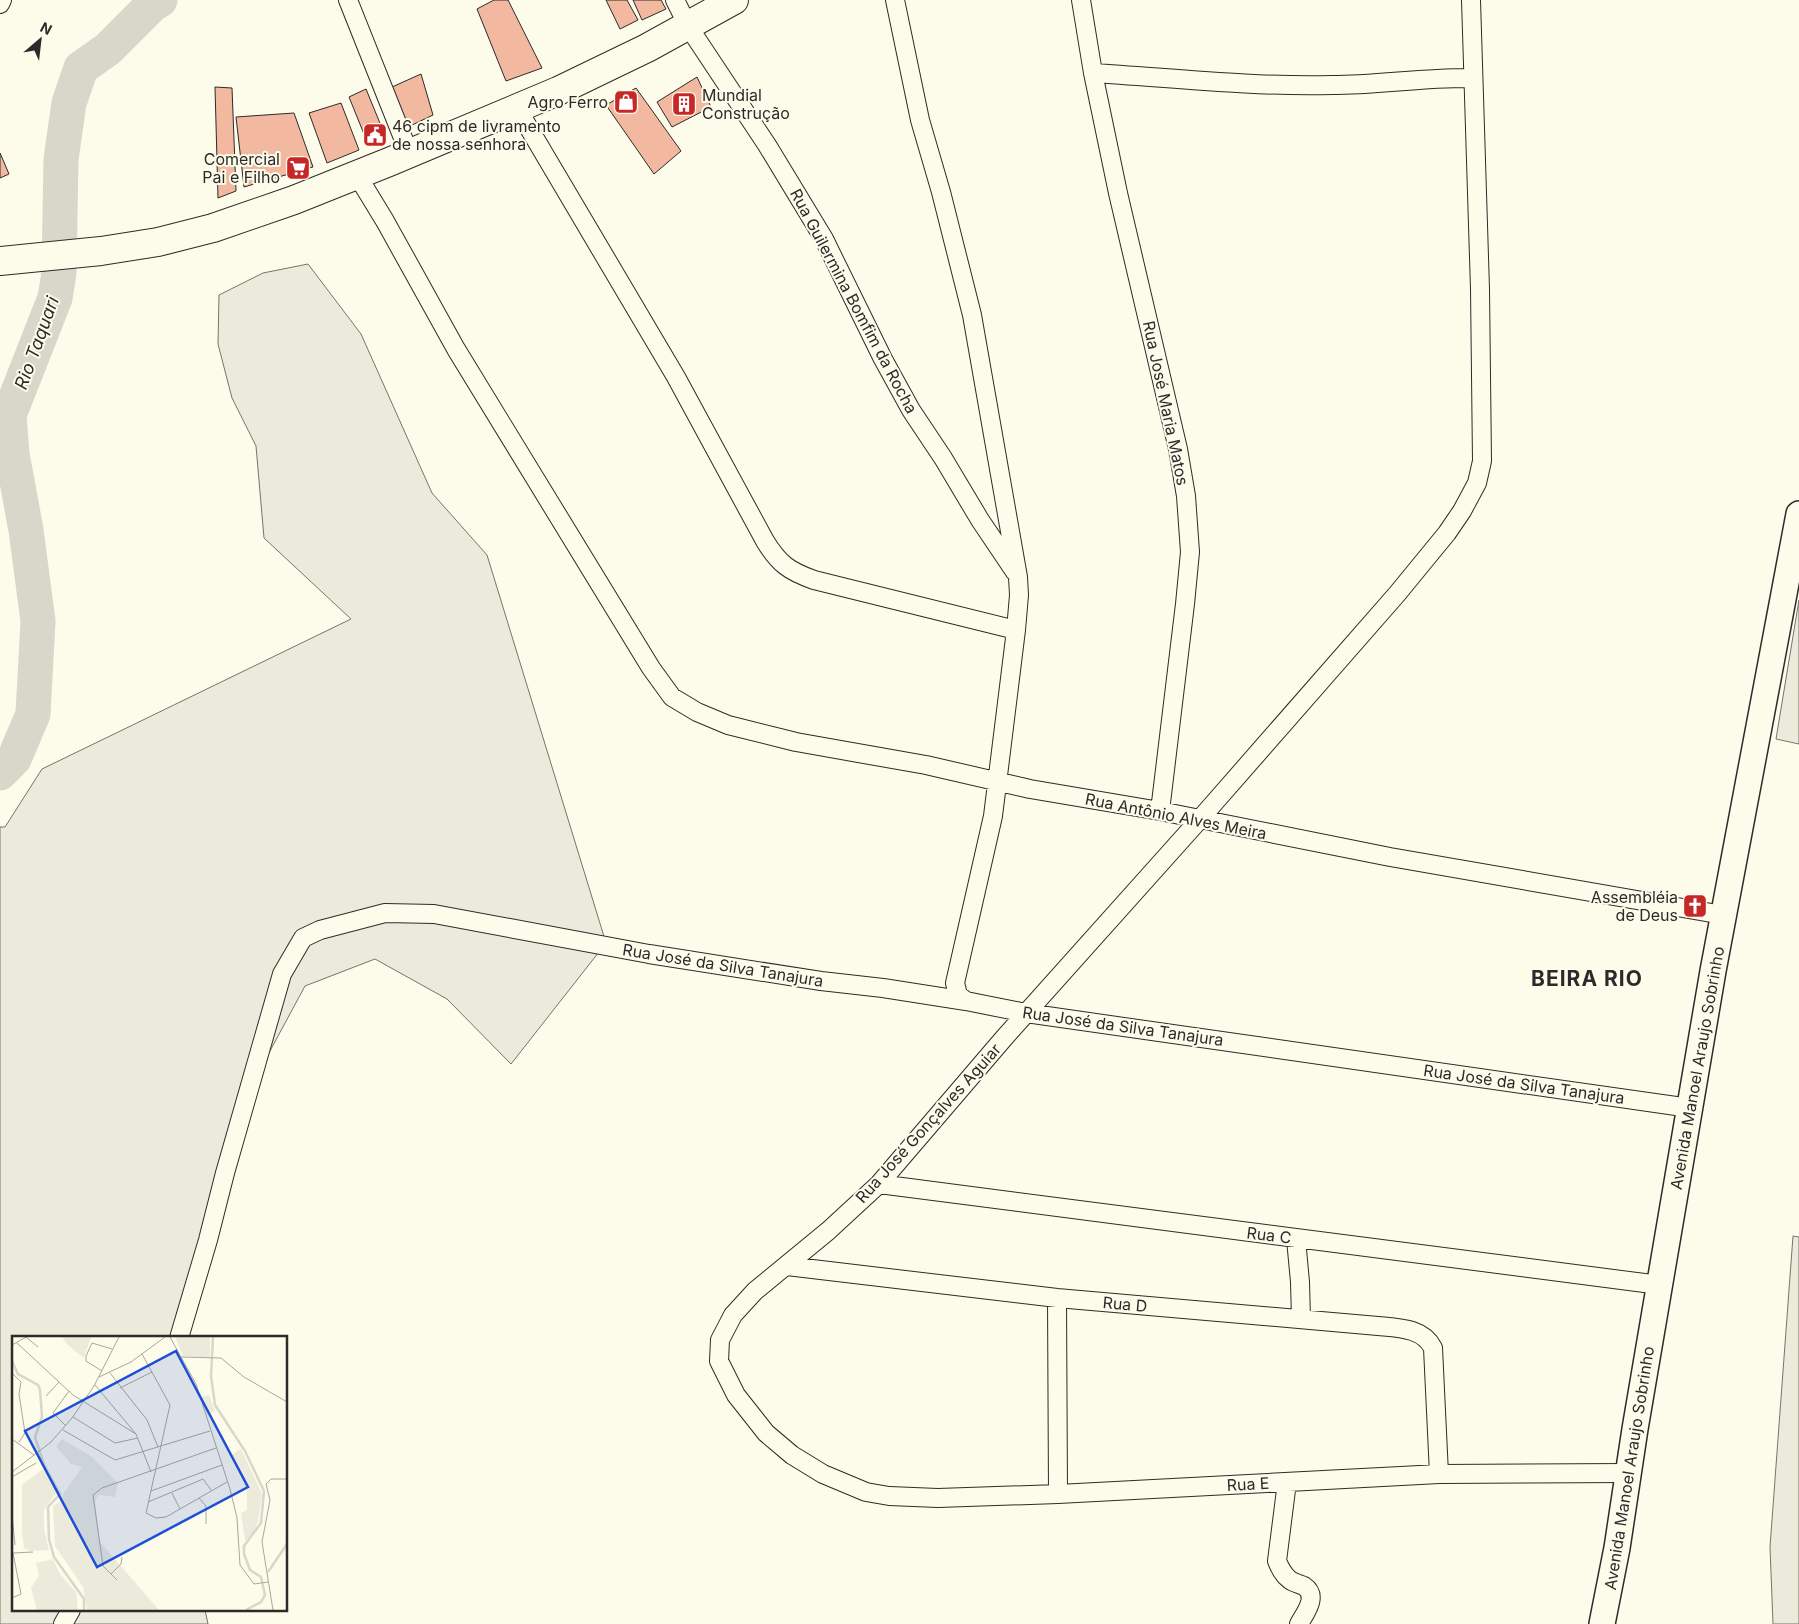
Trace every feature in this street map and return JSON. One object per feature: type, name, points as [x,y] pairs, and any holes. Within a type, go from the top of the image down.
[{"type":"main road","points":[[8,261],[140,245],[212,228],[294,200],[517,108],[608,68],[734,0]]},
{"type":"street","points":[[0,4],[2,0]]},
{"type":"street","points":[[348,0],[409,153]]},
{"type":"street","name":"Rua Guilermina Bomfim da Rocha","points":[[675,0],[688,26],[767,145],[819,230],[911,410],[1018,577]]},
{"type":"street","points":[[895,0],[920,120],[941,192],[972,315],[1018,577],[1019,595],[1016,630],[998,781],[986,848],[955,984],[958,995],[966,1001]]},
{"type":"street","name":"Rua José Maria Matos","points":[[1081,0],[1118,193],[1178,449],[1186,496],[1189,561],[1160,811]]},
{"type":"street","name":"Rua José Gonçalves Aguiar","points":[[866,1492],[823,1474],[792,1455],[766,1433],[736,1395],[719,1361],[720,1340],[733,1316],[755,1292],[828,1231],[879,1184],[1026,1013],[1200,819],[1396,594],[1447,533],[1462,511],[1477,483],[1482,461],[1479,339],[1480,289],[1471,0]]},
{"type":"street","points":[[1094,73],[1262,84],[1334,86],[1442,77],[1472,78]]},
{"type":"street","points":[[517,108],[676,377],[777,560],[797,574],[814,580],[1016,630]]},
{"type":"street","name":"Rua Antônio Alves Meira","points":[[357,175],[386,221],[456,349],[651,668],[672,696],[697,712],[728,725],[796,742],[926,765],[1030,789],[1160,811],[1390,856],[1723,915]]},
{"type":"street","name":"Avenida Manoel Araujo Sobrinho","points":[[1602,1624],[1617,1548],[1635,1429],[1723,915],[1799,514]]},
{"type":"street","name":"Rua José da Silva Tanajura","points":[[180,1336],[282,974],[303,938],[320,930],[385,913],[434,914],[556,938],[723,966],[820,981],[883,988],[1026,1013],[1690,1108]]},
{"type":"street","name":"Rua C","points":[[879,1184],[1660,1285]]},
{"type":"street","points":[[1296,1239],[1301,1319]]},
{"type":"street","name":"Rua D","points":[[787,1266],[1057,1298],[1387,1327],[1417,1332],[1429,1341],[1433,1348],[1439,1474]]},
{"type":"street","points":[[1057,1298],[1058,1494]]},
{"type":"street","name":"Rua E","points":[[866,1492],[889,1496],[938,1498],[1058,1494],[1439,1474],[1629,1473]]},
{"type":"street","points":[[1287,1482],[1277,1560],[1282,1572],[1290,1580],[1304,1586],[1310,1592],[1311,1597],[1308,1608],[1299,1624]]},
{"type":"street","points":[[63,1624],[70,1612]]},
{"type":"shaded area","points":[[308,264],[361,334],[432,493],[487,555],[606,943],[511,1064],[447,999],[375,959],[305,986],[229,1127],[174,1336],[12,1336],[12,1612],[205,1612],[208,1624],[0,1624],[0,827],[5,827],[42,769],[351,619],[264,538],[256,446],[232,398],[218,344],[219,295],[263,273]]},
{"type":"shaded area","points":[[1799,600],[1799,744],[1776,739]]},
{"type":"shaded area","points":[[1793,1236],[1799,1237],[1799,1624],[1773,1624],[1770,1547]]},
{"type":"building","points":[[494,0],[508,0],[542,68],[506,81],[477,9]]},
{"type":"building","points":[[606,0],[627,0],[638,20],[620,29]]},
{"type":"building","points":[[633,0],[661,0],[666,9],[642,20]]},
{"type":"building","points":[[421,74],[433,115],[408,127],[392,87]]},
{"type":"building","name":"Mundial Construção","points":[[697,77],[711,107],[672,127],[657,102]]},
{"type":"building","points":[[215,87],[232,88],[236,191],[218,198]]},
{"type":"building","points":[[636,88],[681,151],[654,174],[606,105]]},
{"type":"building","points":[[366,89],[386,138],[368,144],[349,97]]},
{"type":"building","points":[[341,103],[359,150],[327,163],[309,113]]},
{"type":"building","points":[[294,113],[313,167],[244,187],[236,117]]},
{"type":"building","points":[[0,153],[9,174],[0,178]]},
{"type":"waterway","name":"Rio Taquari","points":[[0,773],[14,759],[33,714],[38,621],[26,530],[12,454],[9,415],[55,298],[59,273],[61,159],[69,103],[81,68],[108,49],[152,5],[160,0]]},
{"type":"place","name":"Agro Ferro","points":[[626,102]]},
{"type":"place","name":"Mundial Construção","points":[[684,104]]},
{"type":"place","name":"46 cipm de livramento de nossa senhora","points":[[375,135]]},
{"type":"place","name":"Comercial Pai e Filho","points":[[298,168]]},
{"type":"place","name":"Assembléia de Deus","points":[[1695,906]]},
{"type":"district","name":"BEIRA RIO","points":[[1587,979]]}]
